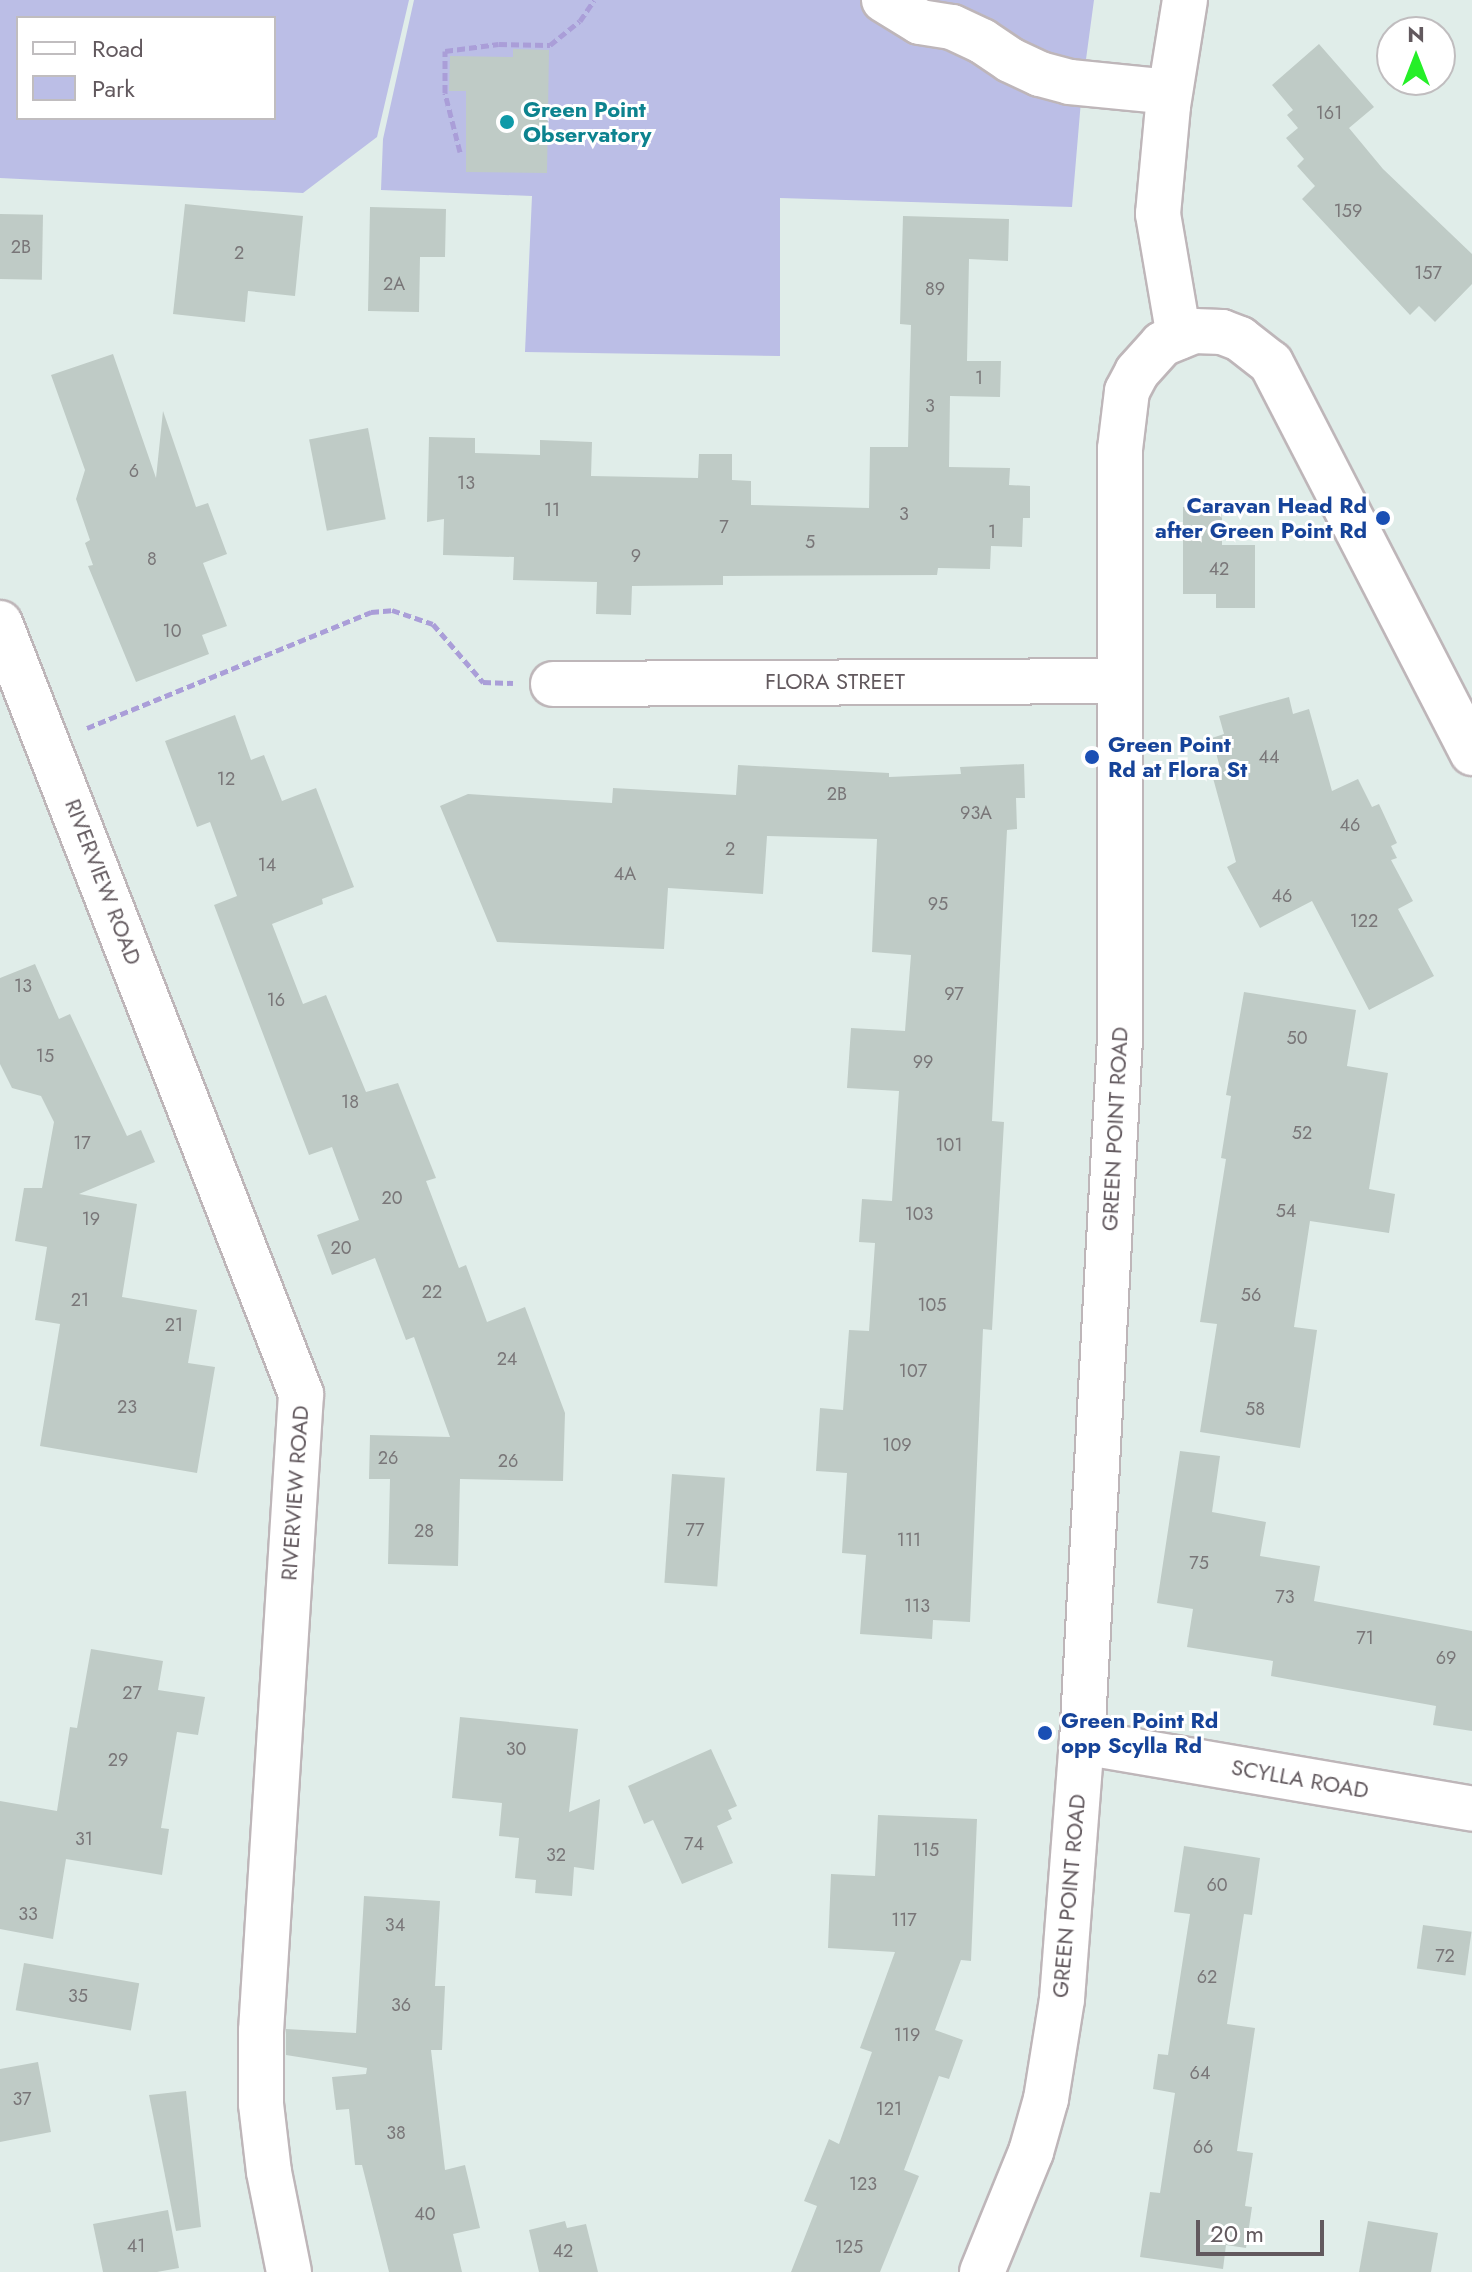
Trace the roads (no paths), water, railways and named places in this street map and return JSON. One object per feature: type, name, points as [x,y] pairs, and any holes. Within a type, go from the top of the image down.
[{"type":"street","points":[[884,0],[920,22],[952,27],[982,41],[1010,60],[1040,74],[1070,82],[1170,92]]},
{"type":"street","points":[[1185,0],[1170,92],[1158,214],[1179,337],[1194,331],[1222,332],[1240,339],[1271,363],[1472,753]]},
{"type":"street","name":"GREEN POINT ROAD","points":[[982,2272],[1031,2152],[1054,2060],[1082,1742],[1120,1038],[1117,490],[1124,408],[1137,372],[1162,344],[1179,337]]},
{"type":"street","name":"RIVERVIEW ROAD","points":[[0,623],[301,1394],[261,2031],[261,2104],[269,2172],[289,2272]]},
{"type":"street","name":"FLORA STREET","points":[[553,684],[1118,681]]},
{"type":"street","name":"SCYLLA ROAD","points":[[1082,1742],[1472,1809]]},
{"type":"place","name":"Green Point Observatory","points":[[507,122]]},
{"type":"place","name":"Caravan Head Rd after Green Point Rd","points":[[1383,518]]},
{"type":"place","name":"Green Point Rd at Flora St","points":[[1092,757]]},
{"type":"place","name":"Green Point Rd opp Scylla Rd","points":[[1045,1733]]}]
